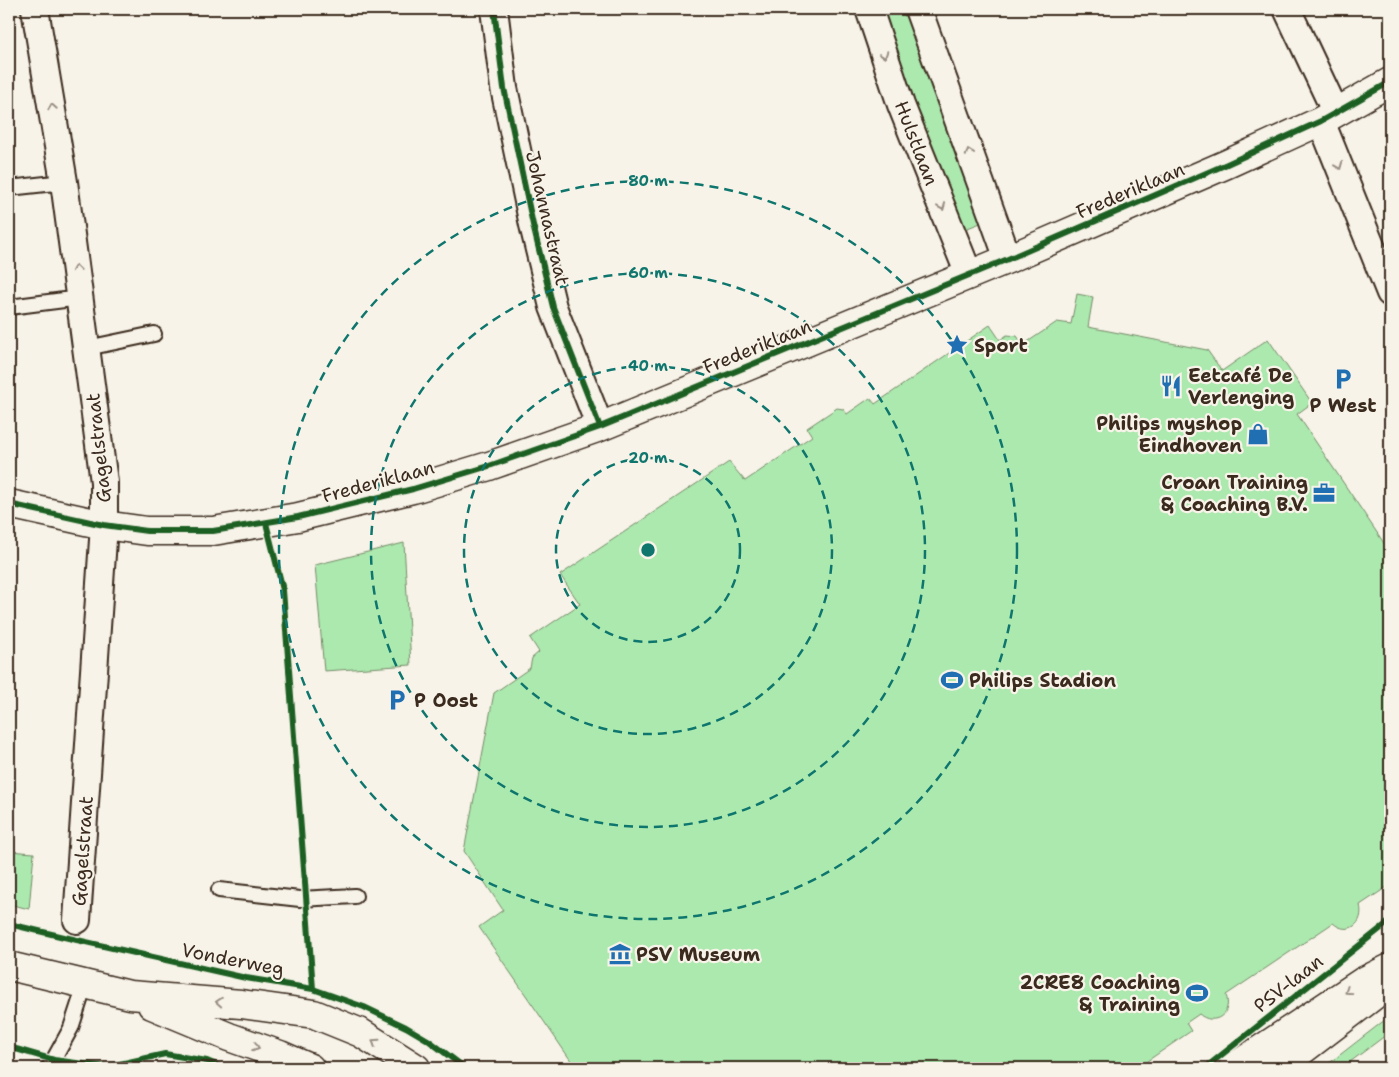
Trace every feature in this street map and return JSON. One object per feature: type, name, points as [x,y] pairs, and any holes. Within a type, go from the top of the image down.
[{"type":"street","name":"Gagelstraat","points":[[35,9],[64,182],[104,482],[104,525],[77,920]]},
{"type":"street","name":"Johannastraat","points":[[494,9],[504,88],[532,225],[553,307],[600,427]]},
{"type":"street","name":"Hulstlaan","points":[[869,9],[901,104],[969,275]]},
{"type":"street","points":[[918,9],[1008,259]]},
{"type":"street","points":[[1287,9],[1329,117],[1390,293]]},
{"type":"street","name":"Frederiklaan","points":[[9,504],[104,525],[147,531],[214,531],[298,517],[413,489],[489,466],[600,427],[1008,259],[1202,176],[1329,117],[1390,82]]},
{"type":"street","points":[[9,966],[130,995],[241,1004],[314,1014],[361,1033],[416,1068]]},
{"type":"street","name":"PSV-laan","points":[[1234,1068],[1364,981],[1390,968]]},
{"type":"street","points":[[1279,1068],[1390,982]]},
{"type":"street","points":[[130,995],[229,1037],[310,1068]]},
{"type":"lane","points":[[9,188],[64,182]]},
{"type":"lane","points":[[9,307],[80,298]]},
{"type":"lane","points":[[87,348],[154,334]]},
{"type":"lane","points":[[219,890],[300,899],[355,896]]},
{"type":"lane","points":[[49,1068],[72,1028],[85,985]]},
{"type":"green space","points":[[881,9],[908,9],[983,222],[960,231]]},
{"type":"green space","name":"Philips Stadion","points":[[1077,294],[1093,297],[1088,327],[1207,350],[1222,371],[1268,339],[1312,403],[1297,414],[1390,552],[1390,885],[1360,905],[1360,918],[1354,926],[1344,928],[1333,923],[1226,995],[1227,1008],[1221,1016],[1211,1019],[1199,1014],[1186,1023],[1191,1031],[1137,1068],[576,1068],[479,927],[503,910],[464,851],[494,693],[530,668],[532,658],[539,652],[530,638],[580,604],[560,575],[729,462],[745,481],[812,436],[807,428],[837,408],[843,409],[847,414],[870,398],[875,404],[990,325],[1000,340],[1007,335],[1017,336],[1023,345],[1057,322],[1071,324]]},
{"type":"green space","points":[[404,543],[411,665],[324,671],[315,565]]},
{"type":"green space","points":[[9,851],[34,853],[29,909],[9,904]]},
{"type":"green space","points":[[1390,1016],[1390,1032],[1342,1068],[1323,1068]]},
{"type":"cycle path","points":[[494,9],[504,88],[533,225],[553,307],[600,427]]},
{"type":"cycle path","points":[[9,504],[104,525],[147,531],[213,531],[298,517],[413,489],[489,466],[600,427],[1008,259],[1321,121],[1390,82]]},
{"type":"cycle path","points":[[266,523],[283,590],[313,989]]},
{"type":"cycle path","points":[[1205,1068],[1390,921]]},
{"type":"cycle path","name":"Vonderweg","points":[[9,924],[246,978],[313,989],[364,1007],[406,1027],[428,1040],[465,1068]]},
{"type":"cycle path","points":[[9,1047],[54,1060],[106,1067],[165,1054],[207,1061],[224,1068]]},
{"type":"place","name":"Sport","points":[[957,345]]},
{"type":"place","name":"P West","points":[[1343,379]]},
{"type":"place","name":"Eetcafé De Verlenging","points":[[1171,386]]},
{"type":"place","name":"Philips myshop Eindhoven","points":[[1258,434]]},
{"type":"place","name":"Croan Training & Coaching B.V.","points":[[1324,493]]},
{"type":"place","name":"Philips Stadion","points":[[952,680]]},
{"type":"place","name":"P Oost","points":[[397,700]]},
{"type":"place","name":"PSV Museum","points":[[620,954]]},
{"type":"place","name":"2CRE8 Coaching & Training","points":[[1197,993]]}]
